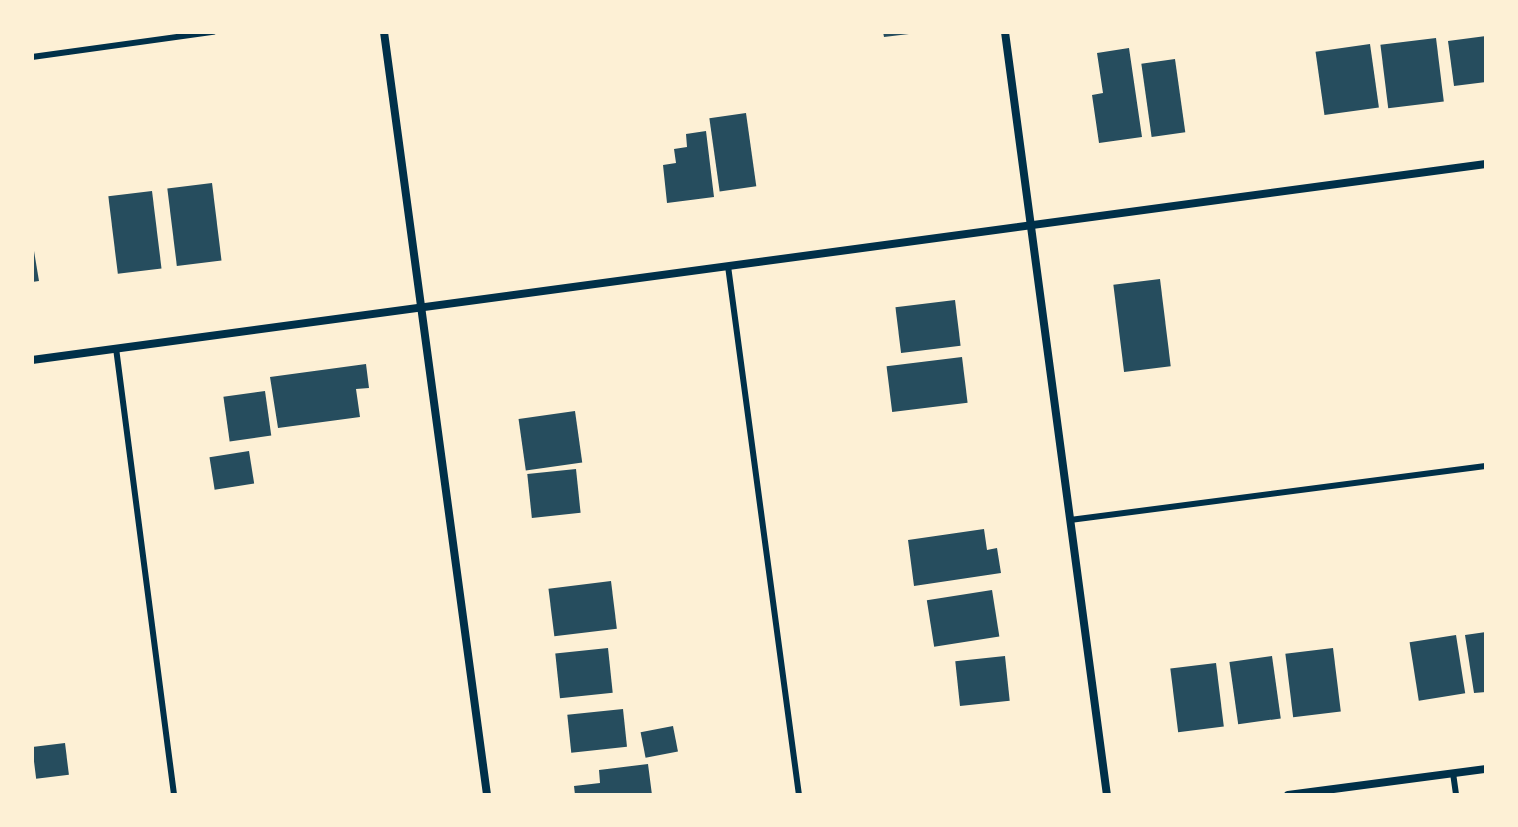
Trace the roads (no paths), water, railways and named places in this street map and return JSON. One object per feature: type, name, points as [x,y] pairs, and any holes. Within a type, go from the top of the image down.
[{"type":"street","points":[[384,32],[487,795]]},
{"type":"street","points":[[1005,32],[1107,795]]},
{"type":"street","points":[[32,360],[1486,164]]},
{"type":"street","points":[[1288,795],[1486,769]]},
{"type":"lane","points":[[32,57],[213,32]]},
{"type":"lane","points":[[728,266],[799,795]]},
{"type":"lane","points":[[116,348],[174,795]]},
{"type":"lane","points":[[1070,520],[1486,466]]},
{"type":"lane","points":[[1453,773],[1456,795]]}]
